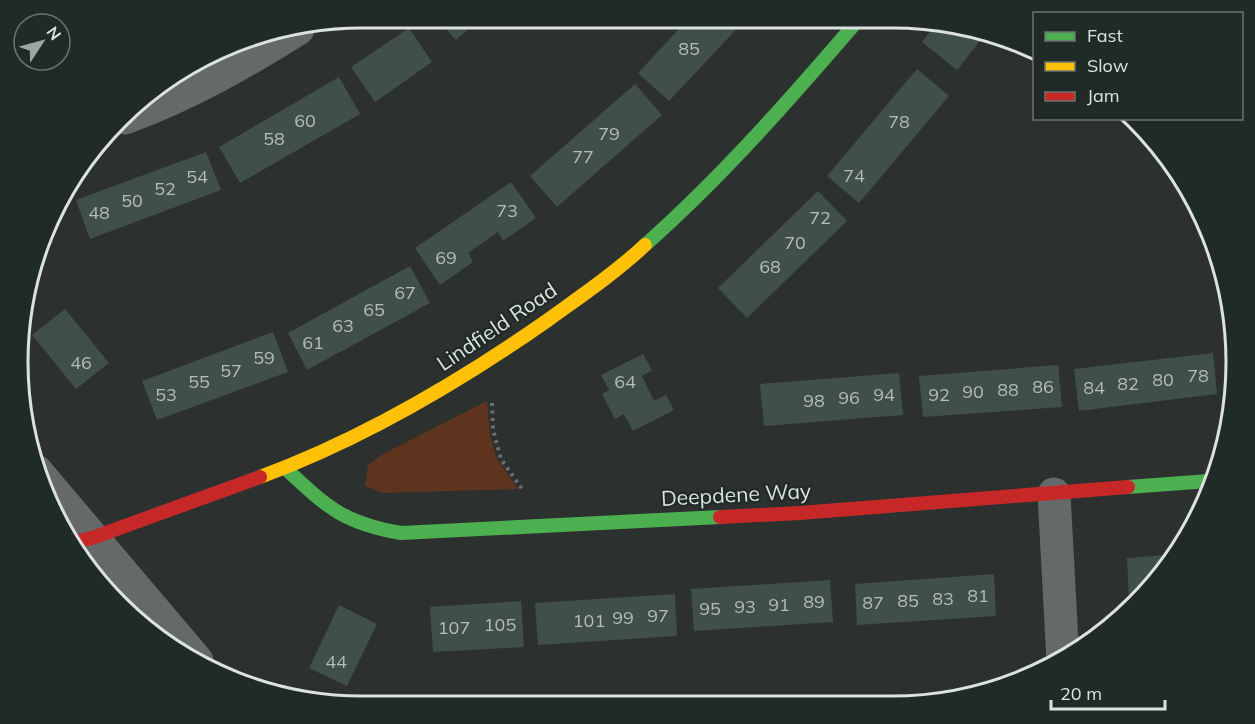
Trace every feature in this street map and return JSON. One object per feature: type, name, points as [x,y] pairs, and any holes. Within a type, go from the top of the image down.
[{"type":"street","name":"Lindfield Road","points":[[83,540],[285,468],[394,417],[491,360],[618,270],[677,217],[778,114],[850,29]]},
{"type":"street","points":[[142,111],[185,94],[238,67],[283,38]]},
{"type":"street","name":"Deepdene Way","points":[[285,468],[338,513],[367,527],[401,534],[800,513],[1204,481]]},
{"type":"street","points":[[1054,494],[1062,649]]},
{"type":"street","points":[[64,513],[83,540],[175,638]]},
{"type":"path","points":[[491,360],[493,430],[501,459],[549,526]]},
{"type":"shaded area","points":[[487,401],[490,435],[497,459],[518,489],[382,493],[365,486],[368,465],[383,454]]},
{"type":"building","points":[[408,29],[432,62],[375,102],[351,67]]},
{"type":"building","points":[[446,29],[468,29],[456,40]]},
{"type":"building","points":[[679,29],[737,29],[669,101],[638,73]]},
{"type":"building","points":[[931,30],[980,40],[957,70],[922,42]]},
{"type":"building","points":[[917,69],[949,96],[859,203],[827,176]]},
{"type":"building","points":[[339,77],[360,114],[240,183],[219,147]]},
{"type":"building","points":[[635,84],[662,115],[557,207],[530,176]]},
{"type":"building","points":[[206,152],[221,190],[90,239],[76,200]]},
{"type":"building","points":[[511,182],[536,218],[503,241],[498,232],[468,253],[473,262],[440,285],[415,248]]},
{"type":"building","points":[[818,191],[847,221],[747,318],[718,288]]},
{"type":"building","points":[[410,266],[430,303],[307,370],[288,333]]},
{"type":"building","points":[[65,309],[109,363],[76,389],[32,335]]},
{"type":"building","points":[[273,332],[288,372],[157,420],[142,381]]},
{"type":"building","points":[[1213,353],[1217,394],[1079,411],[1074,369]]},
{"type":"building","points":[[643,354],[652,370],[642,376],[654,401],[666,395],[674,410],[633,431],[624,414],[615,419],[602,394],[609,390],[601,375]]},
{"type":"building","points":[[1058,365],[1062,407],[923,417],[919,376]]},
{"type":"building","points":[[899,373],[903,415],[764,426],[760,384]]},
{"type":"building","points":[[1165,555],[1129,598],[1127,558]]},
{"type":"building","points":[[994,574],[996,616],[857,625],[855,584]]},
{"type":"building","points":[[830,580],[833,622],[694,631],[691,589]]},
{"type":"building","points":[[675,594],[677,636],[538,645],[535,603]]},
{"type":"building","points":[[521,601],[524,647],[433,652],[430,607]]},
{"type":"building","points":[[339,605],[377,624],[347,686],[309,668]]},
{"type":"traffic: fast","points":[[645,245],[729,164],[850,29]]},
{"type":"traffic: fast","points":[[285,468],[337,511],[364,524],[401,533],[720,517]]},
{"type":"traffic: fast","points":[[1128,487],[1204,481]]},
{"type":"traffic: slow","points":[[260,477],[373,427],[480,366],[610,275],[645,245]]},
{"type":"traffic: jam","points":[[81,541],[260,477]]},
{"type":"traffic: jam","points":[[720,517],[800,513],[1128,487]]}]
